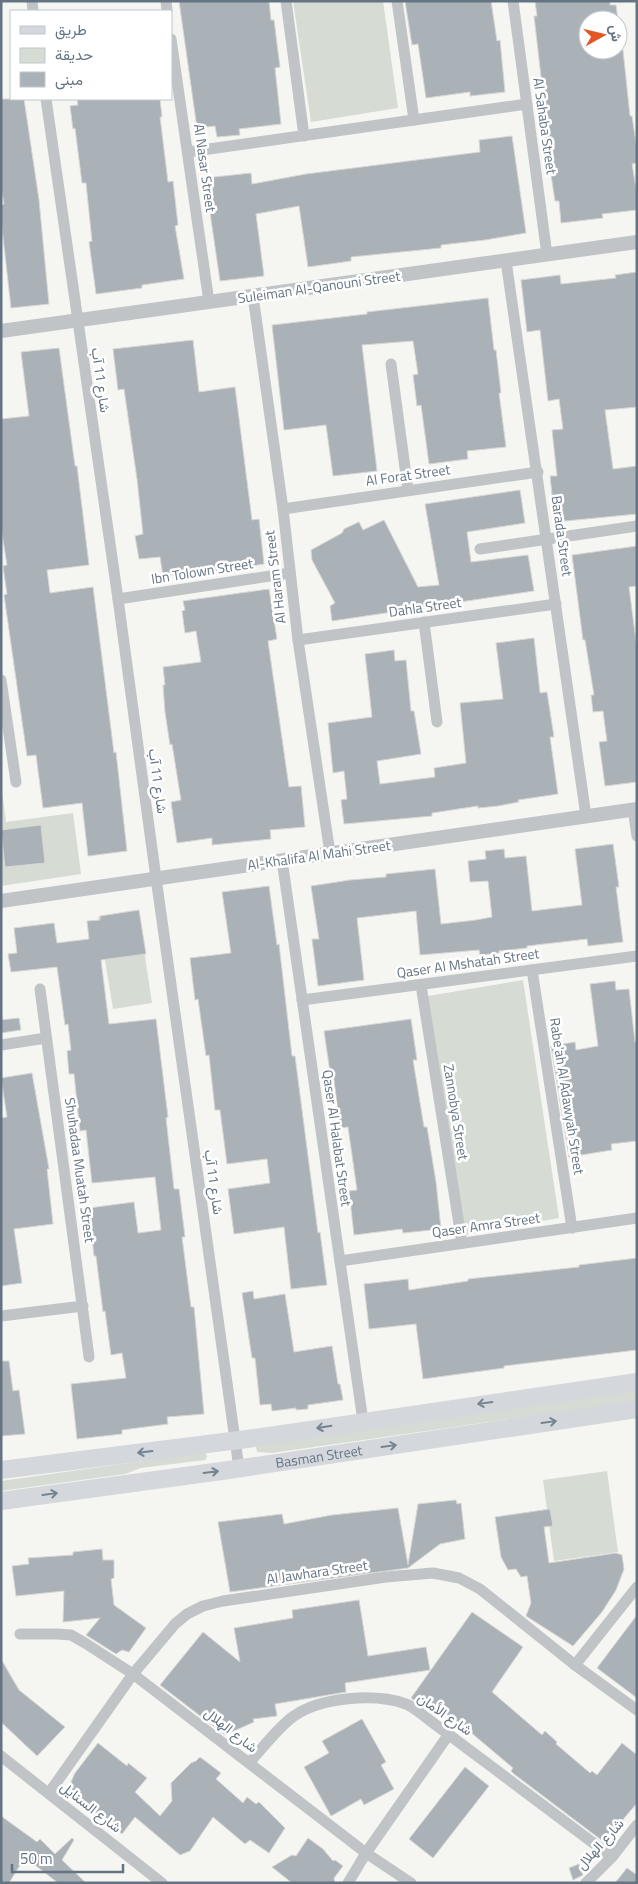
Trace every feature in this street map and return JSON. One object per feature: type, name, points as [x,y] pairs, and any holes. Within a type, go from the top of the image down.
[{"type":"main road","name":"Basman Street","points":[[1,1470],[235,1440],[637,1382]]},
{"type":"main road","name":"Basman Street","points":[[1,1501],[637,1409]]},
{"type":"street","points":[[286,1],[304,136]]},
{"type":"street","points":[[397,1],[414,120]]},
{"type":"street","name":"Al Sahaba Street","points":[[513,1],[547,255]]},
{"type":"street","name":"Al Nasar Street","points":[[172,46],[209,302]]},
{"type":"street","name":"شارع 11 آب","points":[[46,100],[239,1468]]},
{"type":"street","points":[[188,152],[527,104]]},
{"type":"street","name":"Suleiman Al-Qanouni Street","points":[[1,331],[637,242]]},
{"type":"street","name":"Barada Street","points":[[506,260],[586,816]]},
{"type":"street","name":"Al Haram Street","points":[[254,296],[283,509],[298,640],[330,853]]},
{"type":"street","points":[[391,364],[408,490]]},
{"type":"street","name":"Al Forat Street","points":[[283,509],[538,472]]},
{"type":"street","points":[[480,549],[637,526]]},
{"type":"street","name":"Ibn Tolown Street","points":[[118,599],[290,573]]},
{"type":"street","name":"Dahla Street","points":[[298,640],[556,604]]},
{"type":"street","points":[[424,622],[437,722]]},
{"type":"street","points":[[1,680],[6,743],[16,782]]},
{"type":"street","points":[[635,809],[637,836]]},
{"type":"street","name":"Al-Khalifa Al Mahi Street","points":[[1,901],[635,809]]},
{"type":"street","name":"Qaser Al Halabat Street","points":[[282,860],[362,1421]]},
{"type":"street","name":"Qaser Al Mshatah Street","points":[[302,1000],[637,956]]},
{"type":"street","name":"Rabe'ah Al Adawyah Street","points":[[532,970],[572,1228]]},
{"type":"street","name":"Zannobya Street","points":[[421,985],[462,1243]]},
{"type":"street","name":"Shuhadaa Muatah Street","points":[[40,989],[89,1357]]},
{"type":"street","points":[[1,1045],[46,1038]]},
{"type":"street","name":"Qaser Amra Street","points":[[340,1261],[637,1218]]},
{"type":"street","points":[[1,1316],[83,1306]]},
{"type":"street","name":"Al Jawhara Street","points":[[49,1793],[133,1674],[174,1624],[187,1614],[223,1600],[386,1577],[433,1573],[459,1578],[480,1589],[575,1665],[637,1710]]},
{"type":"street","points":[[575,1665],[637,1587]]},
{"type":"street","name":"شارع الهلال","points":[[20,1634],[72,1635],[133,1674],[366,1853],[411,1883]]},
{"type":"street","name":"شارع الأمان","points":[[248,1763],[292,1716],[307,1708],[326,1702],[366,1698],[388,1700],[407,1705],[449,1734],[612,1857]]},
{"type":"street","points":[[348,1883],[366,1853],[449,1734]]},
{"type":"street","name":"شارع السنايل","points":[[1,1756],[162,1883]]},
{"type":"street","name":"شارع الهلال","points":[[586,1883],[612,1857],[637,1825]]},
{"type":"green space","points":[[293,1],[383,1],[398,108],[311,122]]},
{"type":"green space","points":[[1,784],[6,822],[73,813],[81,874],[1,886]]},
{"type":"green space","points":[[138,911],[152,1003],[113,1009],[98,917]]},
{"type":"green space","points":[[523,980],[559,1218],[465,1235],[428,996]]},
{"type":"green space","points":[[637,1390],[637,1401],[272,1453],[257,1452],[256,1447],[259,1444]]},
{"type":"green space","points":[[206,1453],[207,1457],[205,1460],[141,1468],[125,1474],[1,1491],[1,1481]]},
{"type":"green space","points":[[607,1471],[618,1552],[554,1561],[543,1480]]},
{"type":"building","points":[[179,1],[269,1],[271,20],[274,20],[280,67],[275,68],[281,124],[239,129],[240,135],[217,137],[215,126],[197,128]]},
{"type":"building","points":[[405,1],[491,1],[497,41],[500,40],[505,92],[470,96],[470,92],[426,98],[418,44],[412,45]]},
{"type":"building","points":[[535,1],[610,1],[610,5],[616,5],[617,10],[578,10],[578,60],[624,60],[630,116],[632,116],[637,150],[637,163],[632,164],[637,194],[637,210],[602,214],[603,218],[561,223],[559,201],[555,201],[544,128],[547,128],[534,16],[537,16]]},
{"type":"building","points":[[1,99],[24,100],[39,200],[49,304],[11,308],[1,219],[1,205],[4,204],[1,186]]},
{"type":"building","points":[[77,100],[160,100],[162,117],[160,117],[168,182],[173,181],[178,225],[175,226],[184,279],[142,285],[142,288],[96,294],[89,242],[92,241],[86,183],[82,183],[75,128],[73,129],[70,106],[78,105]]},
{"type":"building","points":[[512,136],[526,233],[441,245],[441,248],[351,257],[351,261],[308,267],[299,206],[256,214],[264,276],[220,281],[205,178],[251,173],[252,184],[306,174],[480,152],[479,140]]},
{"type":"building","points":[[637,272],[637,407],[605,410],[613,469],[637,466],[637,514],[555,522],[550,476],[557,476],[552,430],[563,429],[559,399],[548,401],[540,330],[527,332],[521,280],[560,275],[561,284],[616,278],[615,275]]},
{"type":"building","points":[[488,298],[494,350],[496,350],[506,447],[467,451],[468,459],[429,464],[421,405],[417,406],[413,375],[418,374],[413,341],[362,345],[377,471],[333,476],[326,425],[284,430],[272,325]]},
{"type":"building","points":[[193,340],[199,392],[235,387],[252,520],[259,519],[264,564],[188,576],[187,573],[163,576],[160,557],[139,559],[135,536],[143,534],[137,479],[124,389],[118,390],[113,349]]},
{"type":"building","points":[[59,348],[75,466],[77,466],[89,565],[47,570],[50,593],[93,587],[114,753],[116,752],[127,851],[88,856],[82,803],[43,808],[36,755],[27,756],[4,595],[7,594],[3,566],[7,565],[1,527],[1,419],[29,416],[21,352]]},
{"type":"building","points":[[520,490],[525,523],[467,532],[471,562],[528,555],[534,591],[332,621],[330,606],[335,603],[312,560],[311,550],[342,533],[344,529],[359,522],[363,530],[384,520],[418,587],[439,585],[425,504]]},
{"type":"building","points":[[637,546],[637,586],[629,587],[637,649],[637,782],[605,786],[599,742],[607,741],[603,711],[593,712],[591,695],[594,695],[585,640],[583,640],[572,555]]},
{"type":"building","points":[[269,589],[277,639],[268,641],[289,787],[301,786],[305,827],[270,830],[271,839],[212,845],[212,838],[177,843],[171,802],[181,800],[165,712],[163,667],[201,662],[196,631],[185,633],[182,611],[185,610],[183,601]]},
{"type":"building","points":[[534,638],[540,693],[547,692],[554,737],[550,737],[558,794],[518,800],[519,802],[498,806],[478,808],[478,806],[432,813],[432,816],[344,824],[341,800],[347,799],[344,771],[333,773],[328,723],[372,717],[365,654],[394,650],[395,661],[406,660],[411,711],[414,711],[421,754],[377,761],[380,784],[435,777],[434,768],[466,763],[460,703],[503,699],[496,643]]},
{"type":"building","points":[[41,825],[45,863],[5,867],[1,830]]},
{"type":"building","points":[[613,844],[619,887],[616,887],[623,942],[588,946],[587,939],[527,946],[527,948],[480,955],[479,950],[420,955],[416,911],[357,918],[364,980],[318,986],[312,939],[319,939],[311,886],[386,877],[386,874],[435,869],[441,924],[476,920],[492,917],[488,881],[470,882],[468,861],[486,859],[485,851],[504,849],[505,858],[526,856],[532,911],[582,905],[575,849]]},
{"type":"building","points":[[269,886],[277,945],[279,944],[292,1056],[295,1056],[318,1233],[320,1232],[327,1285],[291,1289],[284,1227],[234,1234],[228,1189],[270,1183],[267,1159],[227,1164],[220,1110],[215,1110],[209,1055],[206,1056],[198,999],[195,1000],[190,958],[231,953],[222,892]]},
{"type":"building","points":[[139,910],[146,954],[101,960],[109,1024],[156,1019],[168,1117],[166,1118],[174,1189],[179,1189],[185,1237],[182,1237],[191,1307],[194,1307],[204,1414],[167,1417],[168,1424],[122,1430],[122,1434],[77,1439],[71,1384],[126,1378],[122,1353],[111,1355],[96,1256],[94,1256],[89,1208],[134,1202],[138,1233],[161,1230],[155,1177],[92,1183],[86,1130],[80,1131],[74,1074],[69,1074],[67,1051],[71,1050],[68,1024],[65,1025],[57,967],[11,972],[8,954],[17,953],[14,928],[54,923],[57,943],[89,939],[87,921],[100,920],[100,916]]},
{"type":"building","points":[[615,981],[616,990],[629,989],[635,1042],[637,1042],[637,1141],[611,1144],[612,1150],[569,1157],[551,1046],[575,1042],[576,1050],[598,1046],[590,984]]},
{"type":"building","points":[[19,1018],[21,1030],[1,1033],[1,1020]]},
{"type":"building","points":[[411,1019],[417,1060],[413,1060],[424,1127],[427,1127],[441,1229],[403,1233],[402,1229],[354,1235],[349,1191],[357,1190],[348,1127],[340,1128],[333,1072],[330,1072],[324,1031]]},
{"type":"building","points":[[32,1073],[49,1169],[47,1169],[53,1224],[14,1229],[22,1283],[1,1286],[1,1118],[7,1117],[1,1078]]},
{"type":"building","points":[[637,1258],[637,1350],[504,1366],[504,1368],[423,1379],[416,1324],[369,1329],[364,1284],[408,1279],[409,1290],[468,1281],[468,1279],[579,1267],[579,1265]]},
{"type":"building","points":[[253,1291],[254,1299],[285,1294],[294,1352],[332,1346],[338,1384],[340,1384],[343,1400],[308,1405],[308,1409],[296,1410],[296,1408],[272,1411],[271,1404],[260,1405],[255,1358],[252,1358],[242,1293]]},
{"type":"building","points":[[1,1361],[9,1361],[13,1391],[19,1390],[25,1434],[1,1436]]},
{"type":"building","points":[[456,1500],[457,1504],[461,1503],[465,1539],[440,1544],[408,1568],[230,1592],[218,1522],[282,1514],[284,1524],[332,1515],[398,1508],[408,1565],[418,1504]]},
{"type":"building","points":[[550,1509],[553,1526],[544,1527],[549,1563],[616,1553],[622,1555],[624,1569],[616,1590],[602,1612],[573,1646],[526,1616],[531,1603],[527,1576],[521,1577],[516,1569],[508,1570],[501,1557],[495,1517]]},
{"type":"building","points":[[102,1549],[103,1560],[114,1560],[114,1578],[111,1579],[114,1605],[146,1628],[129,1652],[122,1650],[116,1654],[86,1635],[100,1618],[63,1622],[64,1591],[16,1596],[12,1566],[29,1564],[28,1558],[73,1555],[73,1552]]},
{"type":"building","points":[[359,1600],[368,1656],[426,1647],[430,1670],[345,1683],[346,1692],[275,1704],[277,1716],[253,1719],[254,1722],[225,1735],[160,1685],[203,1632],[240,1662],[234,1628],[293,1618],[292,1610]]},
{"type":"building","points":[[472,1612],[523,1647],[492,1692],[542,1735],[545,1731],[557,1742],[556,1744],[590,1773],[592,1771],[597,1775],[622,1743],[637,1755],[637,1803],[604,1842],[514,1774],[511,1771],[513,1768],[462,1725],[440,1710],[436,1716],[411,1698]]},
{"type":"building","points":[[637,1615],[637,1698],[597,1668]]},
{"type":"building","points":[[1,1659],[19,1690],[65,1727],[37,1756],[1,1722]]},
{"type":"building","points":[[362,1719],[386,1762],[381,1765],[394,1789],[364,1805],[361,1799],[331,1816],[304,1767],[329,1753],[322,1741]]},
{"type":"building","points":[[98,1743],[127,1766],[128,1763],[147,1778],[135,1792],[160,1816],[172,1801],[171,1783],[191,1763],[200,1757],[221,1773],[216,1779],[243,1803],[247,1797],[256,1804],[259,1802],[285,1828],[269,1853],[250,1840],[245,1844],[213,1817],[190,1851],[180,1855],[135,1817],[122,1834],[72,1793],[71,1782],[75,1773]]},
{"type":"building","points":[[465,1767],[489,1786],[433,1858],[409,1839]]},
{"type":"building","points":[[1,1816],[37,1842],[40,1839],[55,1854],[72,1838],[74,1840],[62,1860],[86,1883],[58,1883],[25,1857],[9,1883],[1,1883]]},
{"type":"building","points":[[308,1838],[323,1849],[333,1861],[335,1860],[343,1866],[334,1878],[335,1883],[292,1883],[272,1867],[292,1855],[296,1856]]},
{"type":"building","points":[[579,1864],[583,1875],[573,1880],[569,1868]]},
{"type":"building","points":[[627,1868],[637,1875],[637,1883],[615,1883]]}]
